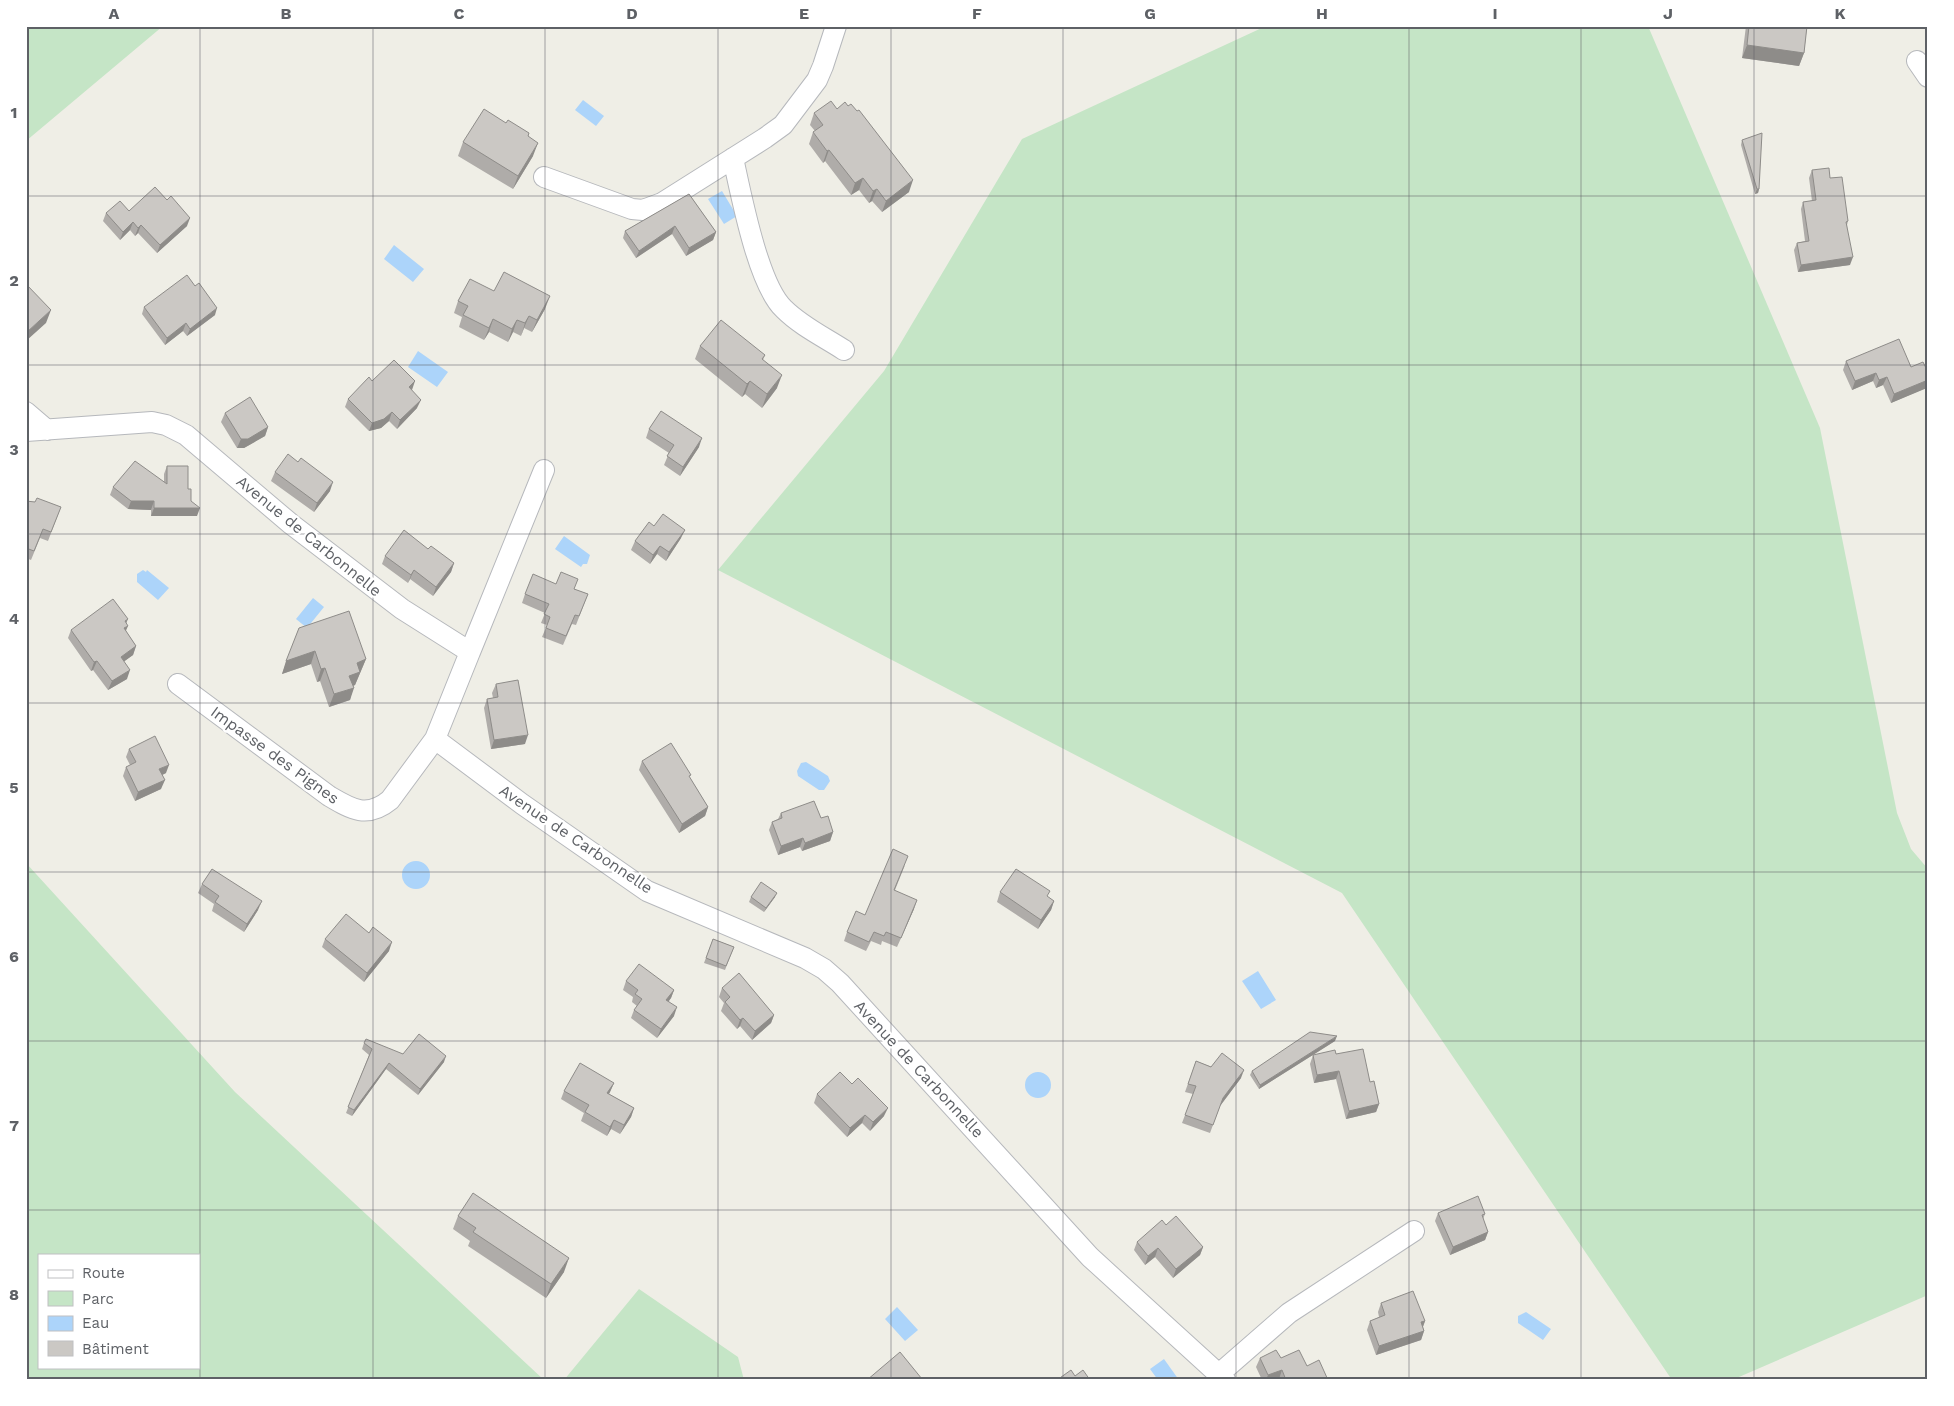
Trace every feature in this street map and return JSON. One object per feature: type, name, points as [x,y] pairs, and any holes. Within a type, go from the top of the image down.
[{"type":"street","points":[[544,177],[632,209],[644,210],[662,203],[783,124],[817,80],[836,26]]},
{"type":"street","points":[[733,158],[759,260],[772,294],[783,309],[794,318],[844,350]]},
{"type":"street","points":[[26,412],[47,430]]},
{"type":"street","name":"Avenue de Carbonnelle","points":[[26,431],[152,422],[177,430],[186,435],[291,524],[402,609],[470,652]]},
{"type":"street","points":[[435,739],[544,470]]},
{"type":"street","name":"Impasse des Pignes","points":[[178,684],[329,796],[356,811],[374,809],[390,800],[435,739]]},
{"type":"street","name":"Avenue de Carbonnelle","points":[[435,739],[522,804],[647,891],[805,958],[824,970],[846,990],[1090,1257],[1222,1377]]},
{"type":"street","points":[[1222,1377],[1289,1313],[1414,1231]]},
{"type":"green space","points":[[26,26],[163,26],[26,141]]},
{"type":"green space","points":[[1266,26],[1648,26],[1820,428],[1897,813],[1911,849],[1928,869],[1928,1295],[1732,1380],[1672,1380],[1342,893],[718,570],[884,371],[1022,139]]},
{"type":"green space","points":[[26,863],[235,1092],[544,1380],[26,1380]]},
{"type":"green space","points":[[639,1289],[738,1357],[744,1380],[564,1380]]},
{"type":"water","points":[[583,100],[604,116],[596,126],[575,110]]},
{"type":"water","points":[[722,191],[737,216],[724,224],[708,199]]},
{"type":"water","points":[[394,245],[424,269],[413,282],[384,259]]},
{"type":"water","points":[[418,351],[448,372],[437,387],[408,367]]},
{"type":"water","points":[[564,536],[590,555],[587,564],[583,564],[581,567],[555,549]]},
{"type":"water","points":[[143,570],[146,572],[147,570],[169,588],[158,600],[137,582],[137,574]]},
{"type":"water","points":[[313,598],[324,607],[307,628],[296,619]]},
{"type":"water","points":[[806,762],[828,776],[830,781],[824,790],[819,790],[798,776],[797,771],[801,763]]},
{"type":"water","points":[[416,861],[426,865],[430,875],[426,885],[416,889],[406,885],[402,875],[406,865]]},
{"type":"water","points":[[1258,971],[1276,1000],[1261,1009],[1242,981]]},
{"type":"water","points":[[1038,1072],[1047,1076],[1051,1085],[1047,1094],[1038,1098],[1029,1094],[1025,1085],[1029,1076]]},
{"type":"water","points":[[897,1307],[918,1330],[905,1341],[885,1319]]},
{"type":"water","points":[[1526,1312],[1551,1329],[1543,1340],[1518,1323],[1518,1316]]},
{"type":"water","points":[[1164,1359],[1179,1380],[1158,1380],[1150,1369]]},
{"type":"building","points":[[1749,26],[1807,26],[1804,53],[1747,45]]},
{"type":"building","points":[[831,101],[837,109],[845,102],[848,106],[851,104],[857,111],[859,110],[913,180],[886,201],[877,189],[873,191],[863,178],[855,183],[813,132],[823,125],[814,113]]},
{"type":"building","points":[[484,109],[506,123],[508,120],[529,133],[528,136],[538,143],[518,176],[463,142]]},
{"type":"building","points":[[1762,133],[1759,189],[1757,189],[1742,140]]},
{"type":"building","points":[[1829,168],[1830,178],[1842,177],[1848,221],[1846,222],[1853,257],[1801,265],[1797,243],[1809,241],[1803,202],[1816,200],[1812,170]]},
{"type":"building","points":[[155,187],[167,200],[171,196],[190,218],[160,245],[141,225],[138,228],[133,222],[123,232],[106,213],[120,201],[129,211]]},
{"type":"building","points":[[689,194],[716,232],[689,248],[675,226],[639,251],[625,231]]},
{"type":"building","points":[[504,272],[550,296],[537,320],[529,316],[525,323],[517,320],[512,329],[493,319],[489,328],[463,315],[468,306],[458,301],[470,279],[494,291]]},
{"type":"building","points":[[187,275],[195,286],[199,283],[217,308],[190,329],[186,323],[167,338],[144,307]]},
{"type":"building","points":[[26,284],[51,310],[27,332],[26,330]]},
{"type":"building","points":[[721,320],[765,355],[762,359],[782,375],[767,394],[750,381],[747,384],[700,346]]},
{"type":"building","points":[[1899,339],[1911,367],[1923,362],[1928,372],[1928,380],[1894,394],[1887,377],[1879,380],[1876,373],[1855,381],[1846,361]]},
{"type":"building","points":[[394,360],[415,381],[409,387],[421,400],[400,420],[392,412],[384,419],[372,423],[348,399],[369,377],[372,381]]},
{"type":"building","points":[[250,397],[268,427],[248,439],[241,439],[225,413]]},
{"type":"building","points":[[661,411],[702,438],[683,467],[667,456],[674,445],[649,429]]},
{"type":"building","points":[[288,454],[298,462],[301,458],[333,482],[317,503],[275,472]]},
{"type":"building","points":[[135,461],[167,484],[167,466],[188,466],[188,489],[191,489],[191,501],[200,508],[154,508],[154,501],[131,501],[113,487]]},
{"type":"building","points":[[37,498],[61,507],[51,532],[43,529],[34,551],[26,548],[26,501],[35,502]]},
{"type":"building","points":[[663,514],[685,530],[669,552],[660,546],[653,555],[635,541],[649,522],[654,526]]},
{"type":"building","points":[[404,530],[428,549],[431,546],[454,563],[436,587],[414,570],[411,575],[385,556]]},
{"type":"building","points":[[561,572],[578,579],[574,589],[588,594],[579,616],[575,615],[566,636],[546,628],[550,617],[544,614],[549,604],[525,594],[533,574],[556,584]]},
{"type":"building","points":[[113,599],[128,619],[125,621],[128,626],[124,628],[136,646],[121,657],[130,670],[112,681],[97,661],[94,662],[71,630]]},
{"type":"building","points":[[349,611],[366,659],[357,663],[360,672],[349,676],[354,688],[334,694],[325,668],[321,669],[315,651],[286,661],[299,628]]},
{"type":"building","points":[[518,680],[528,735],[494,740],[487,699],[498,697],[496,684]]},
{"type":"building","points":[[155,736],[169,765],[159,769],[165,780],[138,792],[126,767],[136,762],[129,749]]},
{"type":"building","points":[[671,743],[708,807],[682,824],[642,761]]},
{"type":"building","points":[[814,801],[821,818],[828,816],[833,832],[805,843],[803,838],[781,846],[772,822],[782,818],[781,813]]},
{"type":"building","points":[[893,849],[908,856],[894,890],[917,900],[901,938],[886,932],[884,936],[874,932],[869,942],[847,932],[856,911],[865,915]]},
{"type":"building","points":[[212,869],[262,901],[247,924],[215,902],[219,896],[202,884]]},
{"type":"building","points":[[1016,869],[1050,891],[1047,896],[1054,901],[1041,920],[1000,892]]},
{"type":"building","points":[[761,882],[777,893],[766,908],[751,897]]},
{"type":"building","points":[[346,914],[369,933],[373,927],[392,942],[367,973],[325,939]]},
{"type":"building","points":[[713,939],[734,947],[726,966],[706,958]]},
{"type":"building","points":[[639,964],[674,990],[666,1000],[677,1007],[661,1029],[634,1010],[642,999],[635,994],[638,990],[626,981]]},
{"type":"building","points":[[739,973],[774,1015],[755,1031],[743,1018],[740,1020],[725,1002],[730,997],[722,988]]},
{"type":"building","points":[[1310,1032],[1337,1036],[1260,1085],[1252,1071]]},
{"type":"building","points":[[419,1034],[446,1056],[420,1089],[389,1063],[354,1110],[348,1107],[372,1049],[364,1043],[366,1039],[403,1054]]},
{"type":"building","points":[[1363,1049],[1370,1082],[1374,1081],[1379,1104],[1349,1111],[1339,1071],[1317,1075],[1313,1055],[1335,1050],[1336,1054]]},
{"type":"building","points":[[1222,1053],[1244,1070],[1223,1098],[1213,1125],[1185,1115],[1196,1086],[1188,1084],[1196,1061],[1211,1067]]},
{"type":"building","points":[[580,1063],[614,1083],[607,1093],[634,1108],[624,1125],[614,1120],[610,1127],[585,1112],[589,1105],[564,1091]]},
{"type":"building","points":[[840,1072],[852,1084],[858,1078],[888,1108],[873,1122],[865,1115],[850,1128],[817,1094]]},
{"type":"building","points":[[473,1193],[569,1258],[551,1284],[473,1232],[476,1228],[458,1216]]},
{"type":"building","points":[[1478,1196],[1485,1214],[1482,1215],[1488,1232],[1453,1247],[1438,1213]]},
{"type":"building","points":[[1176,1216],[1203,1247],[1176,1269],[1158,1248],[1148,1256],[1137,1242],[1162,1220],[1166,1225]]},
{"type":"building","points":[[1413,1291],[1425,1321],[1421,1322],[1424,1331],[1379,1346],[1370,1321],[1385,1315],[1381,1303]]},
{"type":"building","points":[[1276,1350],[1281,1358],[1299,1350],[1307,1366],[1319,1360],[1328,1380],[1286,1380],[1282,1370],[1268,1375],[1260,1358]]},
{"type":"building","points":[[900,1352],[921,1380],[867,1380]]},
{"type":"building","points":[[1071,1370],[1075,1376],[1083,1370],[1090,1380],[1057,1380]]}]
